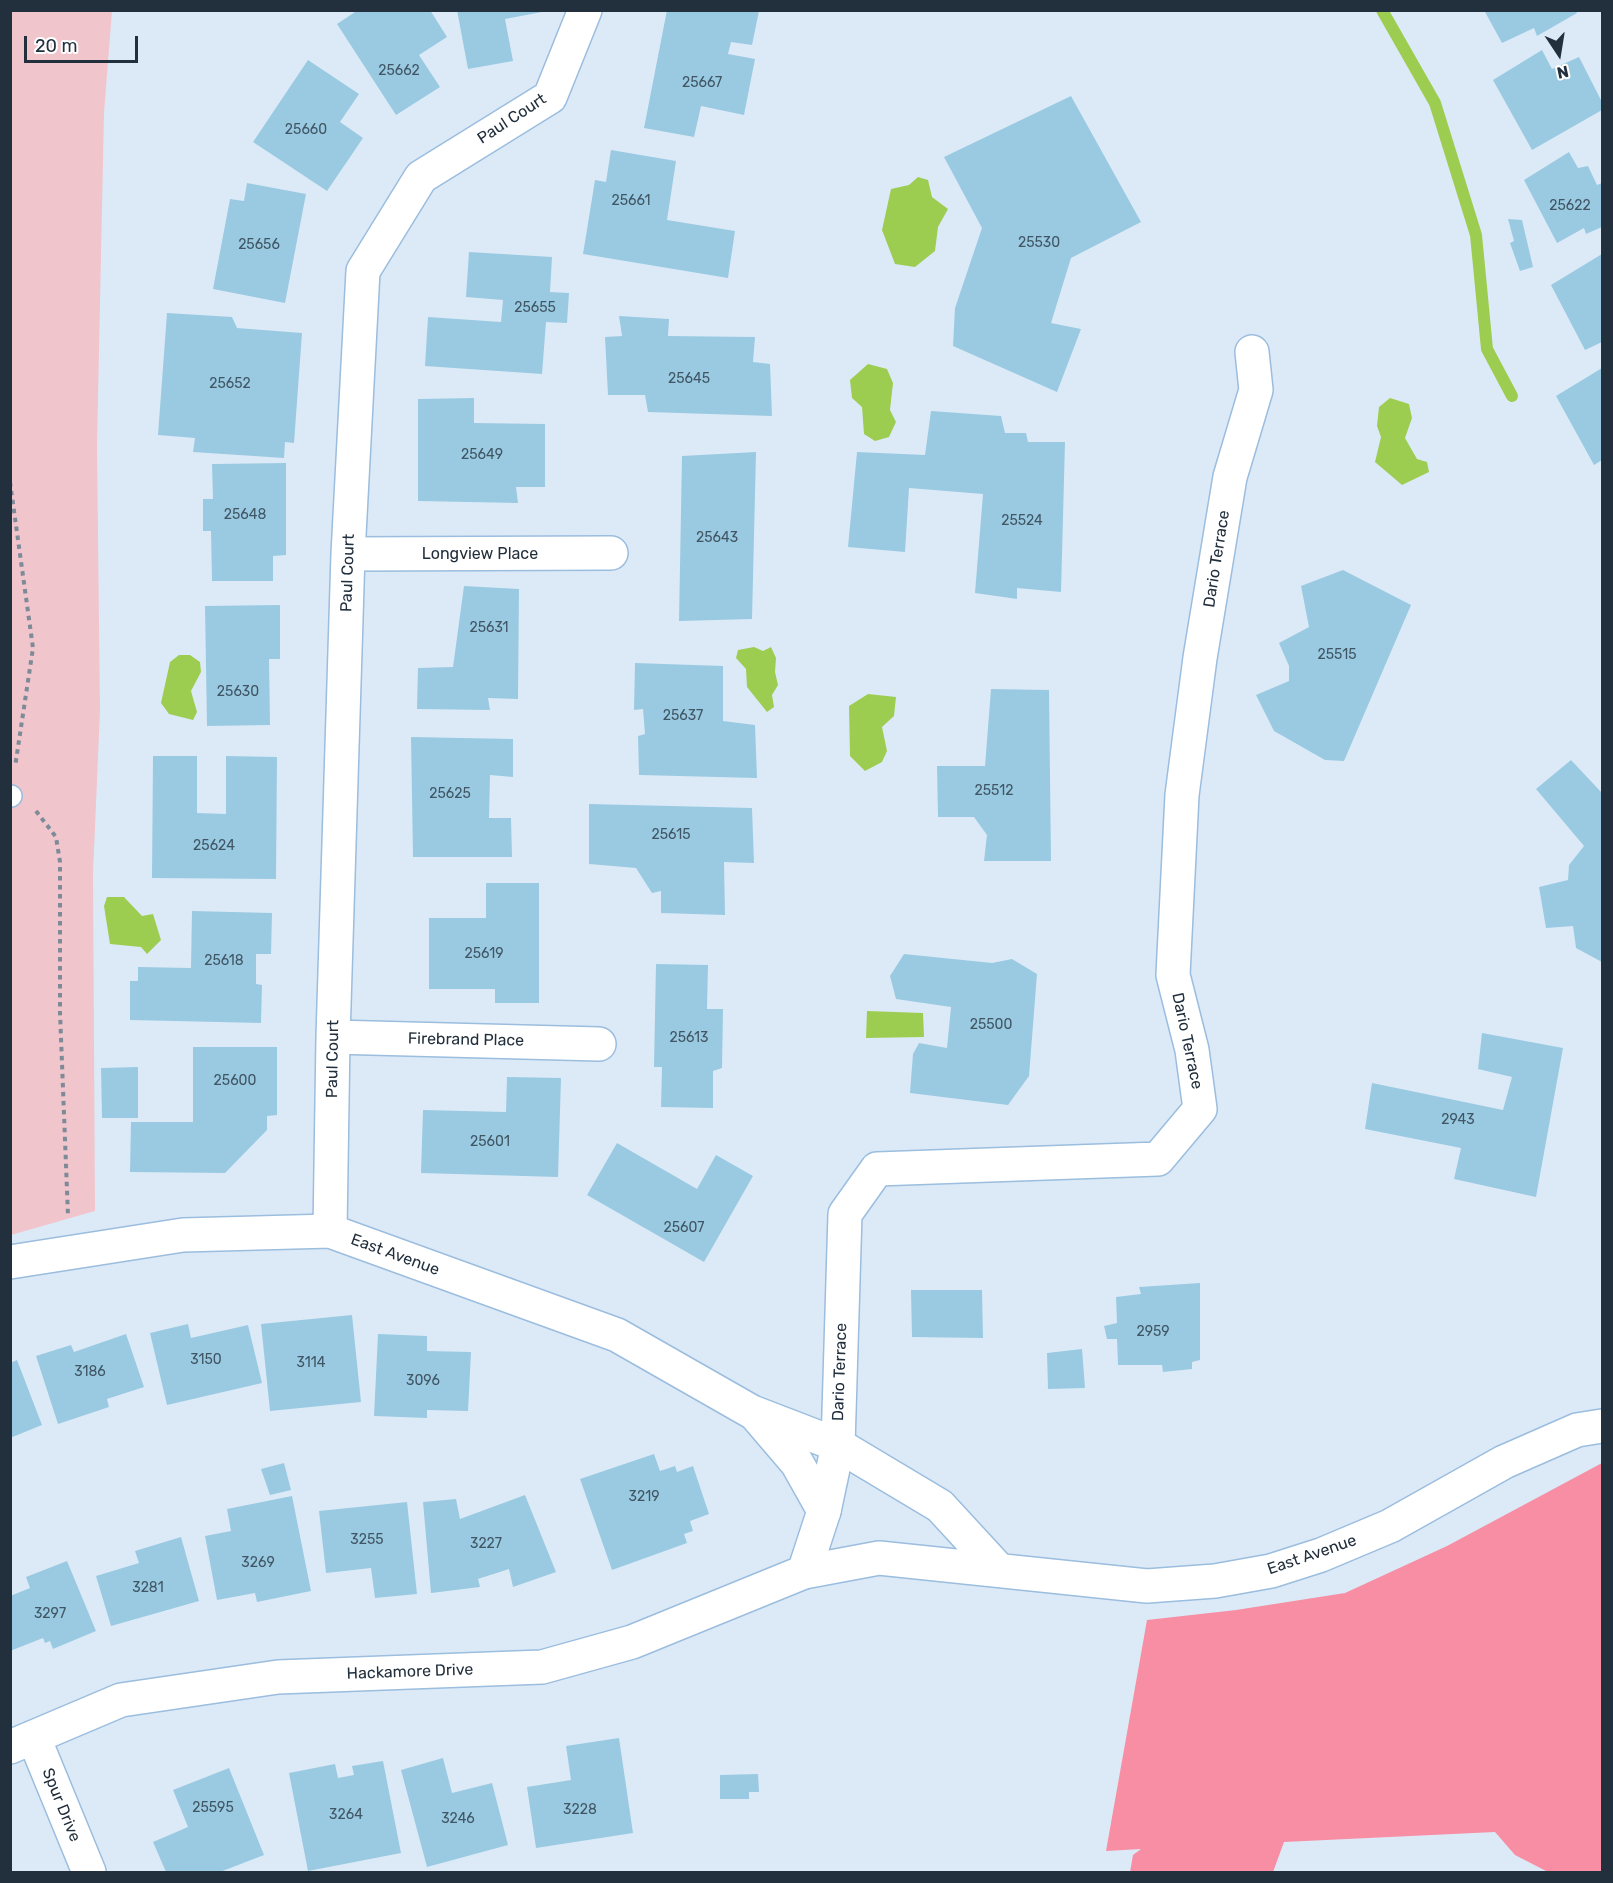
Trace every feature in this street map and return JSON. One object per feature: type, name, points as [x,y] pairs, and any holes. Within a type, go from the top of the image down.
[{"type":"street","name":"Paul Court","points":[[330,1232],[333,1037],[348,554],[363,271],[422,177],[550,97],[585,10]]},
{"type":"street","name":"Dario Terrace","points":[[824,1511],[838,1445],[845,1214],[877,1169],[1158,1159],[1200,1109],[1192,1050],[1173,975],[1182,795],[1200,658],[1230,477],[1256,390],[1252,352]]},
{"type":"street","name":"Longview Place","points":[[348,554],[611,553]]},
{"type":"street","name":"Firebrand Place","points":[[333,1037],[599,1044]]},
{"type":"street","name":"East Avenue","points":[[10,1262],[183,1235],[330,1232],[617,1335],[752,1412],[838,1445],[940,1506],[998,1569]]},
{"type":"street","name":"East Avenue","points":[[752,1412],[797,1464],[824,1511]]},
{"type":"street","name":"East Avenue","points":[[804,1572],[879,1558],[1148,1586],[1215,1581],[1271,1571],[1321,1556],[1390,1526],[1504,1462],[1577,1430],[1602,1426]]},
{"type":"street","points":[[804,1572],[824,1511]]},
{"type":"street","name":"Hackamore Drive","points":[[22,1743],[121,1700],[278,1677],[542,1667],[632,1642],[804,1572]]},
{"type":"street","name":"Spur Drive","points":[[22,1743],[89,1872]]},
{"type":"path","points":[[10,482],[33,648],[11,796],[23,801],[41,816],[56,837],[60,862],[60,1012],[70,1252]]},
{"type":"shaded area","points":[[11,11],[112,11],[104,113],[97,446],[100,711],[93,873],[95,1211],[11,1235]]},
{"type":"shaded area","points":[[918,177],[928,180],[932,197],[948,209],[938,227],[935,251],[915,267],[895,264],[882,230],[891,189],[909,185]]},
{"type":"shaded area","points":[[868,364],[887,369],[893,383],[890,410],[896,422],[889,437],[875,441],[864,434],[862,407],[852,398],[850,380]]},
{"type":"shaded area","points":[[1390,398],[1409,404],[1412,418],[1405,438],[1417,459],[1427,462],[1429,472],[1402,485],[1375,462],[1381,437],[1377,426],[1379,407]]},
{"type":"shaded area","points":[[754,647],[763,651],[771,647],[776,658],[775,672],[778,685],[772,695],[774,707],[767,712],[747,687],[746,669],[736,658],[738,650]]},
{"type":"shaded area","points":[[179,655],[190,655],[200,662],[201,672],[191,691],[197,712],[193,720],[169,714],[161,703],[170,662]]},
{"type":"shaded area","points":[[868,694],[896,697],[894,716],[882,727],[887,751],[882,762],[865,771],[850,756],[849,706]]},
{"type":"shaded area","points":[[107,897],[124,897],[142,916],[153,914],[161,940],[147,954],[141,947],[110,944],[104,906]]},
{"type":"shaded area","points":[[867,1011],[923,1013],[924,1037],[866,1038]]},
{"type":"shaded area","points":[[1602,1463],[1602,1872],[1548,1872],[1515,1855],[1495,1832],[1284,1842],[1273,1872],[1130,1872],[1133,1855],[1141,1849],[1106,1851],[1147,1620],[1236,1610],[1345,1593],[1447,1546]]},
{"type":"building","points":[[358,10],[430,10],[447,37],[419,55],[440,87],[396,115],[337,24]]},
{"type":"building","points":[[457,10],[542,10],[542,12],[505,19],[513,61],[468,69]]},
{"type":"building","points":[[667,10],[759,11],[752,45],[731,42],[728,54],[755,59],[744,115],[701,106],[694,137],[644,128]]},
{"type":"building","points":[[1484,10],[1576,10],[1577,13],[1537,36],[1534,28],[1502,43]]},
{"type":"building","points":[[1542,50],[1552,69],[1579,57],[1602,102],[1602,110],[1532,150],[1493,80]]},
{"type":"building","points":[[308,60],[359,94],[340,122],[363,138],[327,191],[253,142]]},
{"type":"building","points":[[1071,96],[1141,222],[1071,258],[1051,323],[1081,329],[1057,392],[953,346],[955,308],[982,228],[944,157]]},
{"type":"building","points":[[611,150],[676,161],[667,220],[735,231],[728,278],[583,254],[595,180],[606,182]]},
{"type":"building","points":[[1569,152],[1578,168],[1588,166],[1597,185],[1602,183],[1602,227],[1586,234],[1584,228],[1557,243],[1524,180]]},
{"type":"building","points":[[247,183],[306,194],[285,303],[213,289],[230,199],[244,201]]},
{"type":"building","points":[[1508,219],[1522,220],[1533,267],[1520,271],[1510,243],[1514,241]]},
{"type":"building","points":[[469,252],[552,257],[550,292],[569,293],[567,323],[546,322],[542,374],[425,366],[428,317],[501,322],[503,300],[466,297]]},
{"type":"building","points":[[1602,254],[1602,342],[1585,350],[1551,285]]},
{"type":"building","points":[[167,313],[232,317],[237,328],[302,333],[294,443],[285,442],[284,458],[193,452],[195,438],[158,435]]},
{"type":"building","points":[[619,316],[669,319],[668,336],[755,337],[753,362],[770,364],[772,416],[648,412],[645,395],[608,395],[605,337],[622,336]]},
{"type":"building","points":[[1602,368],[1602,460],[1594,465],[1556,396]]},
{"type":"building","points":[[474,398],[474,423],[545,424],[545,487],[516,487],[518,503],[418,501],[418,399]]},
{"type":"building","points":[[931,411],[1001,416],[1005,433],[1026,433],[1028,442],[1065,442],[1061,592],[1017,588],[1017,599],[975,593],[983,494],[909,488],[905,552],[848,547],[857,452],[925,455]]},
{"type":"building","points":[[756,452],[752,619],[679,621],[682,456]]},
{"type":"building","points":[[286,463],[286,555],[273,556],[273,581],[212,581],[211,531],[203,531],[203,499],[213,499],[212,464]]},
{"type":"building","points":[[1343,570],[1411,605],[1344,761],[1325,760],[1274,731],[1256,695],[1289,681],[1289,666],[1279,643],[1309,627],[1301,586]]},
{"type":"building","points":[[464,586],[519,589],[518,699],[488,698],[490,710],[417,709],[418,668],[453,667]]},
{"type":"building","points":[[280,605],[280,659],[269,659],[270,725],[207,726],[205,606]]},
{"type":"building","points":[[635,663],[723,666],[723,721],[755,725],[757,778],[639,775],[638,736],[645,734],[643,709],[634,710]]},
{"type":"building","points":[[991,689],[1049,690],[1051,861],[984,861],[987,835],[974,817],[938,817],[937,766],[985,766]]},
{"type":"building","points":[[411,737],[513,739],[513,777],[490,775],[489,818],[511,818],[512,857],[413,857]]},
{"type":"building","points":[[153,756],[197,756],[197,813],[226,814],[226,756],[277,757],[276,879],[152,878]]},
{"type":"building","points":[[1571,760],[1602,793],[1602,962],[1576,948],[1573,926],[1546,928],[1539,887],[1568,880],[1569,865],[1584,846],[1536,789]]},
{"type":"building","points":[[589,804],[752,808],[754,863],[724,862],[725,915],[661,913],[661,891],[652,893],[636,868],[589,864]]},
{"type":"building","points":[[486,883],[539,883],[539,1003],[495,1003],[495,989],[429,989],[429,918],[486,918]]},
{"type":"building","points":[[192,911],[272,913],[271,954],[256,954],[256,984],[262,985],[261,1023],[130,1020],[130,981],[138,981],[138,967],[191,968]]},
{"type":"building","points":[[904,954],[992,963],[1012,959],[1037,974],[1029,1076],[1008,1105],[910,1093],[913,1054],[919,1043],[947,1048],[951,1007],[896,999],[890,976]]},
{"type":"building","points":[[656,964],[708,965],[707,1009],[723,1009],[722,1068],[713,1071],[713,1108],[661,1107],[662,1067],[654,1067]]},
{"type":"building","points":[[1482,1033],[1563,1048],[1536,1197],[1454,1179],[1461,1148],[1365,1129],[1372,1083],[1503,1110],[1512,1077],[1478,1069]]},
{"type":"building","points":[[193,1047],[277,1047],[277,1115],[267,1116],[267,1130],[225,1173],[130,1172],[131,1122],[193,1122]]},
{"type":"building","points":[[138,1067],[138,1118],[102,1118],[101,1068]]},
{"type":"building","points":[[507,1077],[561,1078],[558,1177],[421,1173],[423,1110],[506,1112]]},
{"type":"building","points":[[617,1143],[697,1189],[716,1155],[753,1176],[704,1262],[587,1195]]},
{"type":"building","points":[[1200,1283],[1200,1360],[1192,1362],[1192,1369],[1163,1372],[1162,1365],[1118,1365],[1117,1339],[1107,1339],[1104,1326],[1117,1323],[1116,1297],[1141,1294],[1139,1287]]},
{"type":"building","points":[[911,1290],[982,1290],[983,1338],[912,1337]]},
{"type":"building","points":[[352,1315],[361,1402],[270,1411],[261,1324]]},
{"type":"building","points":[[188,1324],[191,1338],[248,1325],[262,1383],[167,1405],[150,1333]]},
{"type":"building","points":[[126,1334],[144,1387],[107,1399],[109,1407],[58,1424],[36,1356],[71,1345],[74,1352]]},
{"type":"building","points":[[378,1334],[427,1336],[427,1351],[471,1352],[468,1411],[427,1410],[427,1418],[374,1416]]},
{"type":"building","points":[[1082,1349],[1085,1388],[1048,1389],[1047,1353]]},
{"type":"building","points":[[17,1360],[42,1425],[10,1438],[10,1363]]},
{"type":"building","points":[[654,1454],[660,1471],[675,1466],[677,1472],[693,1466],[709,1514],[690,1521],[693,1531],[684,1534],[687,1543],[612,1570],[580,1479]]},
{"type":"building","points":[[284,1463],[291,1490],[270,1495],[261,1469]]},
{"type":"building","points":[[525,1495],[556,1572],[513,1587],[509,1569],[478,1579],[480,1587],[431,1593],[423,1502],[456,1499],[460,1519]]},
{"type":"building","points":[[292,1496],[311,1591],[257,1602],[255,1593],[217,1600],[205,1536],[231,1531],[227,1509]]},
{"type":"building","points":[[407,1502],[417,1594],[375,1598],[371,1568],[326,1573],[319,1511]]},
{"type":"building","points":[[181,1537],[199,1601],[111,1626],[96,1576],[139,1563],[135,1551]]},
{"type":"building","points":[[67,1561],[96,1631],[53,1649],[50,1641],[45,1643],[43,1638],[10,1651],[10,1596],[30,1588],[26,1577]]},
{"type":"building","points":[[619,1738],[633,1833],[536,1848],[527,1787],[571,1780],[566,1746]]},
{"type":"building","points":[[443,1758],[452,1793],[492,1783],[508,1845],[427,1867],[401,1770]]},
{"type":"building","points":[[383,1761],[401,1853],[308,1871],[289,1773],[335,1764],[338,1778],[354,1775],[352,1766]]},
{"type":"building","points":[[229,1768],[264,1855],[220,1872],[166,1872],[153,1842],[188,1827],[173,1790]]},
{"type":"building","points":[[758,1774],[759,1792],[749,1792],[749,1799],[720,1799],[720,1775]]},
{"type":"waterway","points":[[1382,10],[1435,103],[1476,235],[1487,349],[1512,396]]}]
